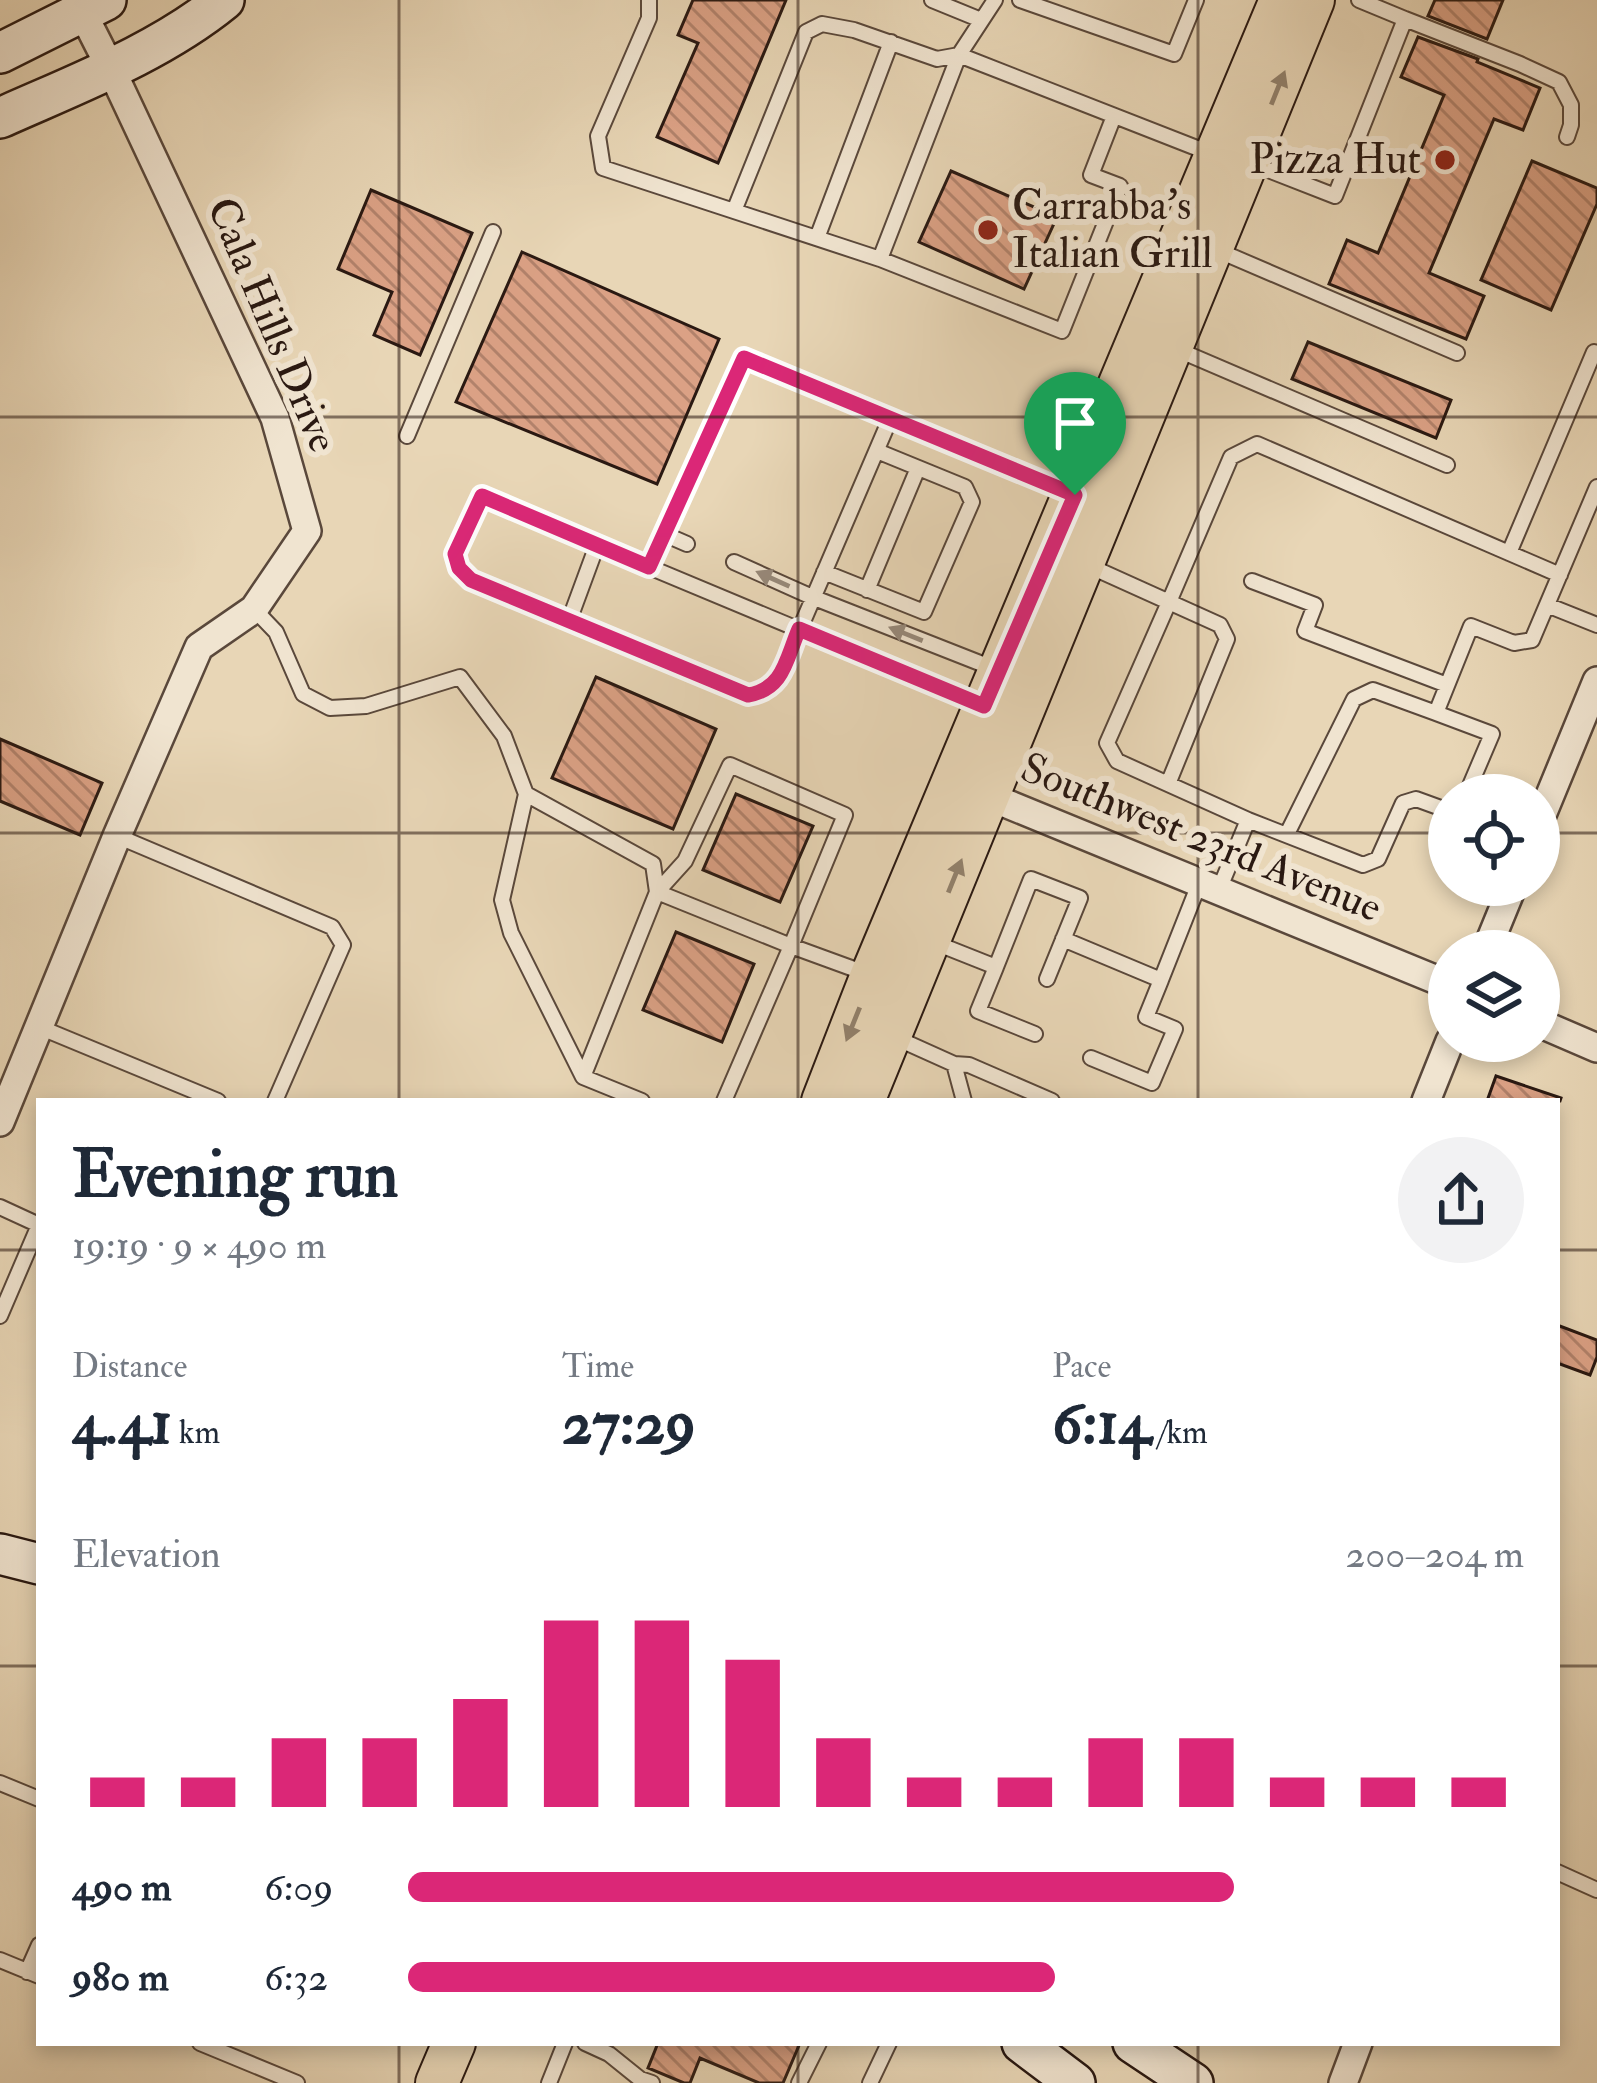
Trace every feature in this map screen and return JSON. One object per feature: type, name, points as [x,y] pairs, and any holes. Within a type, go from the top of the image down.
[{"type":"main road","points":[[0,118],[111,69],[224,0]]},
{"type":"main road","points":[[864,1098],[1212,248],[1232,159],[1281,0]]},
{"type":"main road","points":[[824,1098],[1075,495],[1232,159],[1313,0]]},
{"type":"main road","points":[[0,53],[88,4]]},
{"type":"main road","points":[[0,1554],[36,1563]]},
{"type":"main road","points":[[437,2083],[453,2046]]},
{"type":"main road","points":[[1138,2046],[1193,2083]]},
{"type":"main road","points":[[1031,2056],[1075,2083]]},
{"type":"street","points":[[88,4],[111,69]]},
{"type":"street","name":"Cala Hills Drive","points":[[111,69],[275,418],[307,531],[254,609]]},
{"type":"street","points":[[0,1123],[200,646],[254,609]]},
{"type":"street","points":[[1559,774],[1597,681]]},
{"type":"street","name":"Southwest 23rd Avenue","points":[[988,796],[1428,977]]},
{"type":"street","points":[[1560,1032],[1597,1048]]},
{"type":"street","points":[[1427,1098],[1442,1062]]},
{"type":"street","points":[[1343,2083],[1357,2046]]},
{"type":"lane","points":[[649,0],[649,18],[598,136],[603,168],[880,259],[1063,331],[1120,186],[1091,175],[1114,116]]},
{"type":"lane","points":[[932,0],[981,20]]},
{"type":"lane","points":[[880,259],[959,55],[995,0]]},
{"type":"lane","points":[[1020,0],[1174,54],[1196,0]]},
{"type":"lane","points":[[1358,0],[1400,11],[1559,82],[1571,105],[1567,136]]},
{"type":"lane","points":[[734,211],[806,32],[822,24],[937,59],[959,55],[1335,196],[1400,11]]},
{"type":"lane","points":[[817,238],[890,42]]},
{"type":"lane","points":[[407,436],[493,232]]},
{"type":"lane","points":[[1212,248],[1457,353]]},
{"type":"lane","points":[[1172,346],[1448,465]]},
{"type":"lane","points":[[1509,553],[1594,352]]},
{"type":"lane","points":[[649,567],[744,358],[1075,495]]},
{"type":"lane","points":[[890,419],[812,597],[799,629],[778,680],[765,692],[748,695],[471,580],[459,568],[455,554],[482,496],[799,629],[992,689]]},
{"type":"lane","points":[[1428,804],[1416,799],[1403,803],[1378,859],[1363,865],[1117,761],[1107,743],[1232,458],[1257,444],[1560,575]]},
{"type":"lane","points":[[824,572],[924,612],[972,502],[965,487],[877,451]]},
{"type":"lane","points":[[867,590],[918,468]]},
{"type":"lane","points":[[1436,713],[1471,626],[1514,643],[1532,640],[1597,487]]},
{"type":"lane","points":[[664,534],[687,544]]},
{"type":"lane","points":[[569,621],[597,545]]},
{"type":"lane","points":[[734,562],[992,689]]},
{"type":"lane","points":[[1083,564],[1220,625],[1227,639],[1168,784]]},
{"type":"lane","points":[[1252,580],[1315,605],[1305,631],[1447,685]]},
{"type":"lane","points":[[1547,605],[1597,625]]},
{"type":"lane","points":[[254,609],[276,632],[303,694],[330,708],[366,706],[460,677],[504,736],[526,794],[502,900],[511,933],[583,1077],[635,1098]]},
{"type":"lane","points":[[1287,834],[1354,699],[1373,690],[1492,734],[1475,774]]},
{"type":"lane","points":[[583,1077],[657,892],[685,861],[730,766],[845,815],[725,1098]]},
{"type":"lane","points":[[526,794],[653,864],[657,892]]},
{"type":"lane","points":[[1091,1058],[1152,1083],[1175,1029],[1146,1017],[1248,820]]},
{"type":"lane","points":[[117,836],[332,927],[343,945],[276,1098]]},
{"type":"lane","points":[[1035,1034],[978,1011],[1031,879],[1080,898],[1047,979]]},
{"type":"lane","points":[[657,892],[872,975]]},
{"type":"lane","points":[[1064,939],[1162,980]]},
{"type":"lane","points":[[928,940],[996,967]]},
{"type":"lane","points":[[39,1027],[211,1098]]},
{"type":"lane","points":[[890,1035],[1045,1098]]},
{"type":"lane","points":[[954,1064],[963,1098]]},
{"type":"lane","points":[[0,1207],[36,1224]]},
{"type":"lane","points":[[0,1316],[36,1232]]},
{"type":"lane","points":[[0,1784],[36,1798]]},
{"type":"lane","points":[[1560,1873],[1597,1890]]},
{"type":"lane","points":[[0,1960],[33,1974]]},
{"type":"lane","points":[[549,2083],[564,2046]]},
{"type":"lane","points":[[592,2046],[652,2083]]},
{"type":"lane","points":[[800,2083],[817,2046]]},
{"type":"lane","points":[[870,2083],[888,2046]]},
{"type":"lane","points":[[234,2049],[298,2083]]},
{"type":"building","points":[[693,0],[786,0],[718,163],[657,137],[698,43],[678,35]]},
{"type":"building","points":[[1435,0],[1503,0],[1487,39],[1428,16]]},
{"type":"building","points":[[1418,37],[1540,88],[1523,130],[1494,119],[1429,273],[1484,296],[1466,339],[1329,284],[1347,240],[1378,253],[1444,95],[1401,77]]},
{"type":"building","points":[[1532,161],[1597,188],[1597,204],[1551,310],[1481,280]]},
{"type":"building","name":"Carrabba's Italian Grill","points":[[951,171],[1057,217],[1024,289],[919,242]]},
{"type":"building","points":[[371,190],[472,233],[420,355],[374,335],[392,292],[338,269]]},
{"type":"building","points":[[522,252],[719,339],[657,484],[456,402]]},
{"type":"building","points":[[1308,342],[1451,400],[1436,438],[1292,379]]},
{"type":"building","points":[[596,677],[716,729],[673,829],[552,778]]},
{"type":"building","points":[[0,739],[102,783],[80,835],[0,801]]},
{"type":"building","points":[[736,794],[813,826],[780,902],[703,870]]},
{"type":"building","points":[[676,932],[754,964],[722,1042],[643,1010]]},
{"type":"building","points":[[1496,1076],[1561,1098],[1560,1101],[1488,1098]]},
{"type":"building","points":[[1560,1326],[1597,1340],[1590,1375],[1560,1364]]},
{"type":"building","points":[[657,2046],[799,2046],[783,2083],[759,2083],[700,2058],[690,2083],[648,2068]]},
{"type":"place","name":"Pizza Hut","points":[[1445,160]]},
{"type":"place","name":"Carrabba's Italian Grill","points":[[988,230]]},
{"type":"route","points":[[744,358],[1075,495],[984,706],[799,629],[778,680],[765,692],[748,695],[471,580],[459,568],[455,554],[482,496],[649,567],[744,358]]}]
